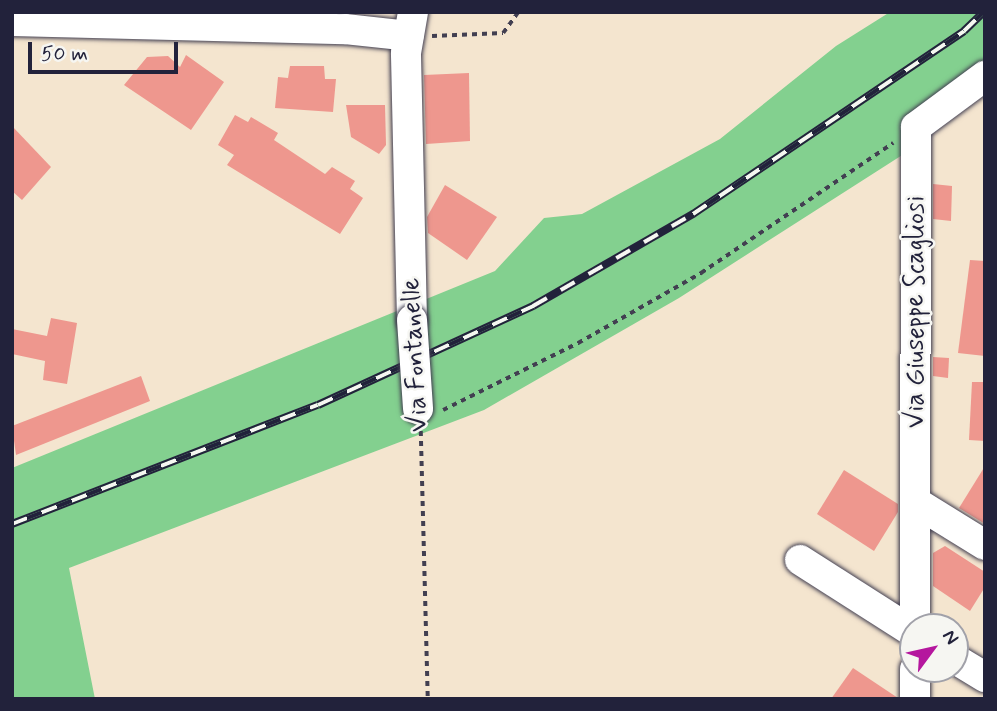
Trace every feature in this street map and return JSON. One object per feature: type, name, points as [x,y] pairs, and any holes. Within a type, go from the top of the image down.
[{"type":"street","points":[[12,21],[345,29],[411,24]]},
{"type":"street","name":"Via Fontanelle","points":[[411,24],[412,320],[419,415]]},
{"type":"street","points":[[916,127],[985,76]]},
{"type":"street","name":"Via Giuseppe Scagliosi","points":[[915,613],[916,127]]},
{"type":"street","points":[[917,503],[985,545]]},
{"type":"street","points":[[800,560],[899,623]]},
{"type":"street","points":[[969,667],[985,677]]},
{"type":"path","points":[[411,24],[503,33],[518,12]]},
{"type":"path","points":[[419,415],[578,343],[701,273],[916,127]]},
{"type":"path","name":"Via Fontanelle","points":[[419,415],[428,699]]},
{"type":"green space","points":[[890,12],[985,12],[985,91],[907,152],[679,298],[484,410],[69,568],[95,699],[12,699],[12,468],[495,271],[544,218],[582,214],[720,139],[836,46]]},
{"type":"building","points":[[186,55],[224,82],[191,130],[124,85],[147,57],[168,56],[180,67]]},
{"type":"building","points":[[290,66],[324,66],[325,79],[336,79],[333,112],[275,108],[278,77],[288,78]]},
{"type":"building","points":[[469,73],[470,141],[426,144],[424,75]]},
{"type":"building","points":[[346,105],[385,105],[386,145],[379,154],[351,137]]},
{"type":"building","points":[[235,115],[248,122],[251,117],[278,133],[274,140],[325,174],[332,167],[355,181],[350,189],[363,198],[340,234],[227,165],[234,155],[218,145]]},
{"type":"building","points":[[12,126],[51,167],[22,200],[12,191]]},
{"type":"building","points":[[933,184],[952,186],[951,221],[933,219]]},
{"type":"building","points":[[445,185],[497,217],[467,260],[428,233],[427,217]]},
{"type":"building","points":[[970,260],[985,261],[985,356],[958,353]]},
{"type":"building","points":[[51,318],[77,323],[67,384],[43,380],[45,361],[12,354],[12,329],[47,336]]},
{"type":"building","points":[[933,357],[949,358],[948,378],[933,376]]},
{"type":"building","points":[[141,376],[150,401],[16,455],[12,426]]},
{"type":"building","points":[[972,382],[985,382],[985,441],[969,440]]},
{"type":"building","points":[[985,466],[985,524],[959,508]]},
{"type":"building","points":[[844,470],[898,504],[898,512],[874,551],[817,514]]},
{"type":"building","points":[[945,546],[985,572],[985,587],[970,611],[933,586],[933,553]]},
{"type":"building","points":[[853,668],[898,698],[898,699],[831,699]]},
{"type":"railway","points":[[12,524],[318,405],[533,306],[693,214],[964,31],[984,12]]}]
